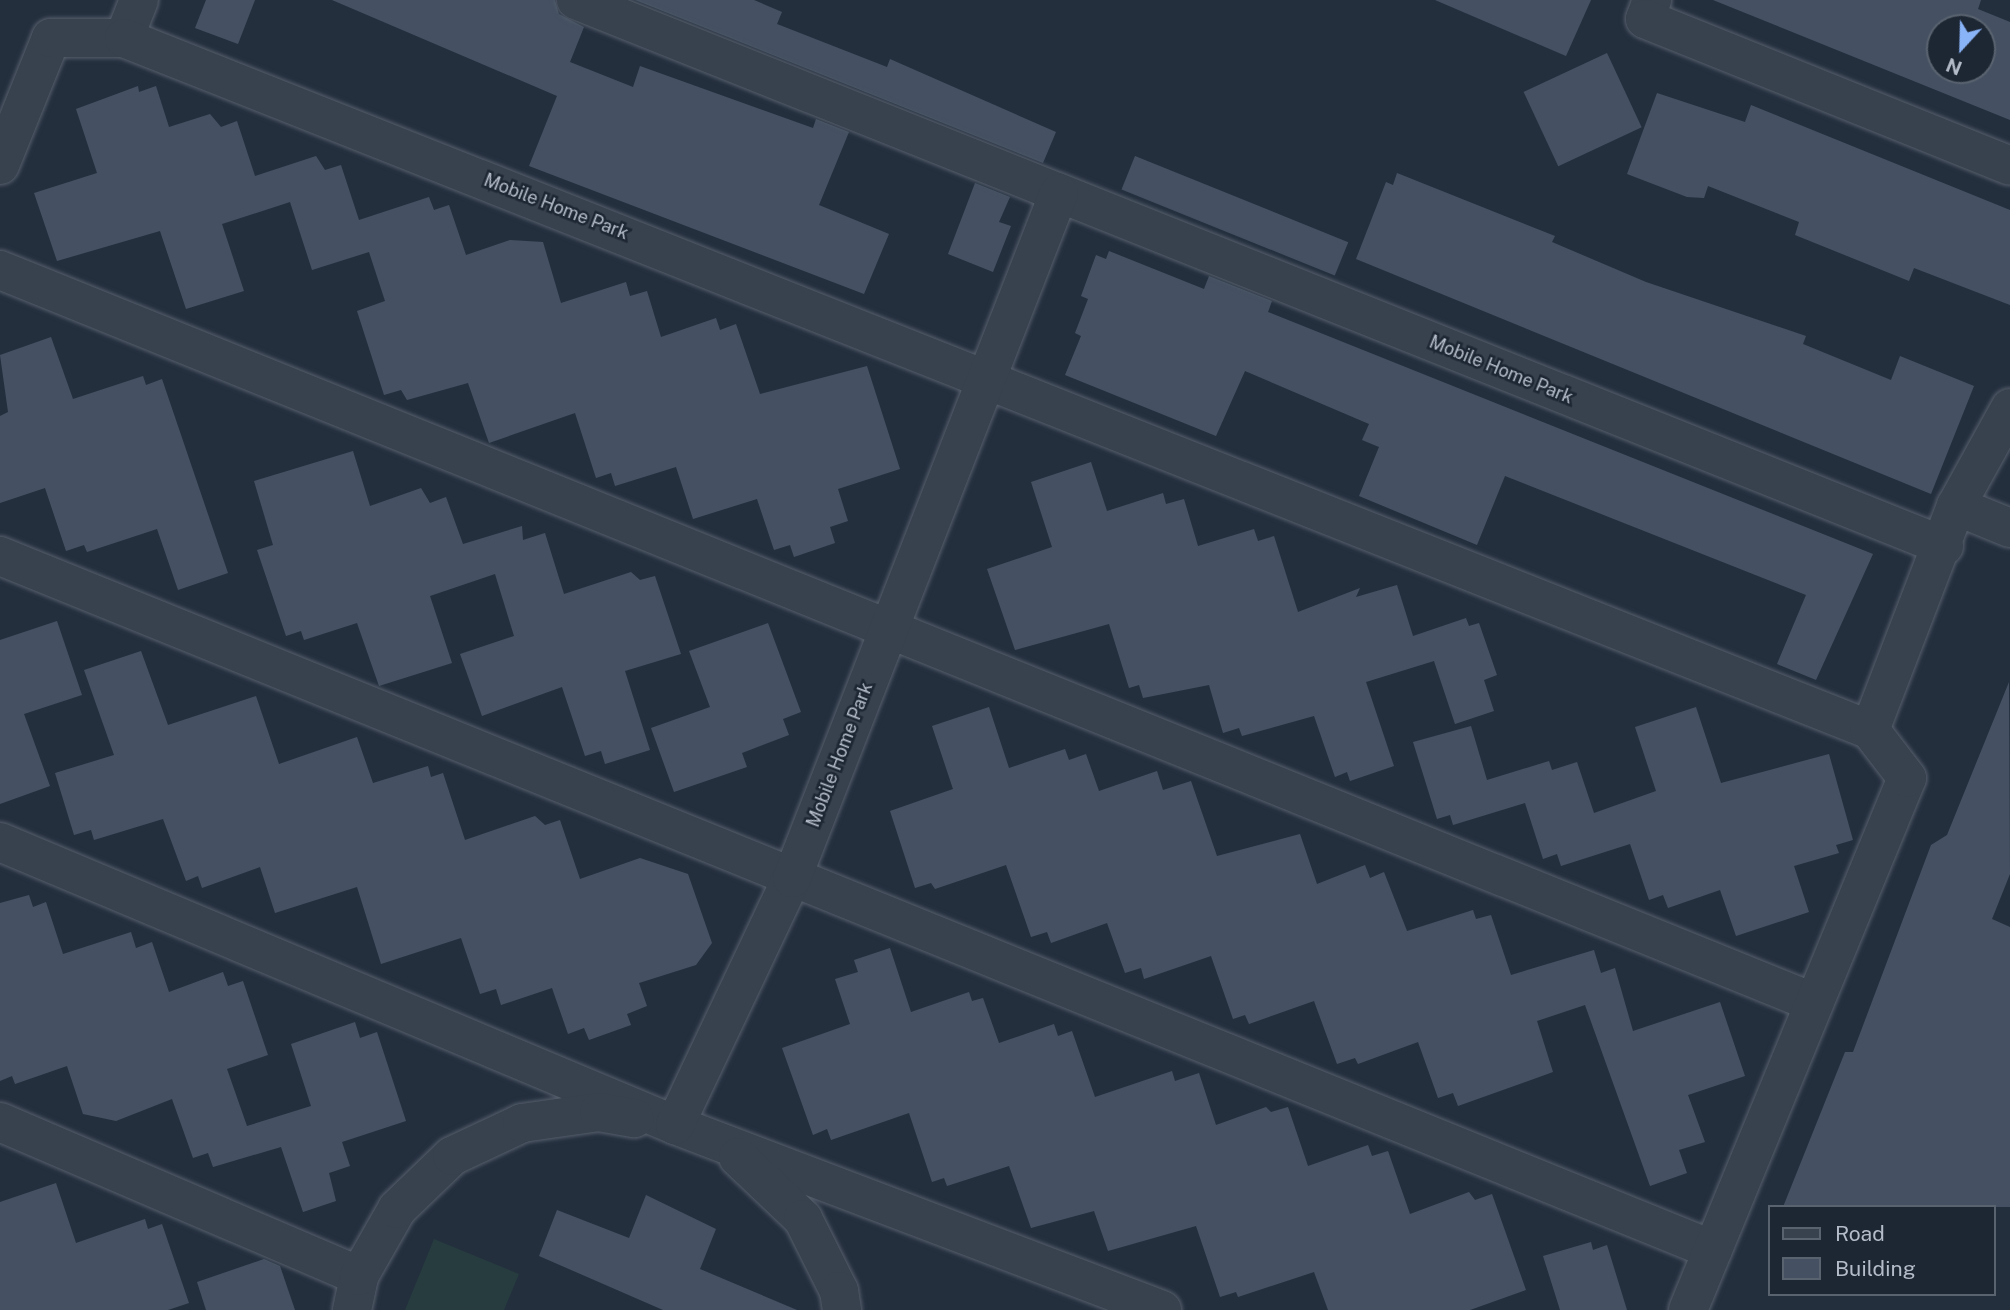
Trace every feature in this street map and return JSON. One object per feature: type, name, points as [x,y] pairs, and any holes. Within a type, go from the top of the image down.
[{"type":"street","points":[[124,38],[139,0]]},
{"type":"street","name":"Mobile Home Park","points":[[576,0],[1944,547]]},
{"type":"street","points":[[1649,9],[2010,166]]},
{"type":"street","name":"Mobile Home Park","points":[[0,165],[51,38],[124,38],[987,377],[1870,730]]},
{"type":"street","name":"Mobile Home Park","points":[[675,1125],[792,878],[1059,193]]},
{"type":"street","points":[[0,270],[1813,1002]]},
{"type":"street","points":[[1688,1310],[1907,778],[1870,730],[1944,547],[1956,506],[2010,408]]},
{"type":"street","points":[[1956,506],[2010,528]]},
{"type":"street","points":[[0,556],[1713,1250]]},
{"type":"street","points":[[0,842],[675,1125],[1162,1310]]},
{"type":"street","points":[[0,1122],[355,1293],[397,1209],[464,1151],[522,1123],[599,1112],[675,1125],[747,1161],[803,1219],[839,1291],[842,1310]]},
{"type":"green space","points":[[434,1239],[519,1274],[504,1310],[405,1310]]},
{"type":"building","points":[[206,0],[255,0],[238,44],[195,28]]},
{"type":"building","points":[[332,0],[555,0],[559,14],[584,27],[570,62],[633,87],[640,66],[813,128],[816,119],[849,132],[819,205],[889,234],[864,294],[529,166],[557,96]]},
{"type":"building","points":[[635,0],[754,0],[782,12],[777,24],[887,67],[890,59],[1056,132],[1043,163]]},
{"type":"building","points":[[1435,0],[1591,0],[1566,56]]},
{"type":"building","points":[[1713,0],[1981,0],[1978,9],[1990,14],[1926,14],[1926,84],[1996,84],[1996,16],[2010,22],[2010,120]]},
{"type":"building","points":[[1607,53],[1642,127],[1558,166],[1524,92]]},
{"type":"building","points":[[138,86],[139,92],[156,86],[169,127],[210,114],[221,127],[237,121],[255,176],[316,156],[325,170],[341,165],[359,220],[429,197],[434,210],[449,205],[466,255],[510,240],[543,242],[561,303],[626,282],[630,296],[647,291],[661,337],[716,318],[720,330],[736,324],[760,394],[867,366],[900,469],[838,489],[848,521],[830,527],[835,543],[794,557],[790,545],[774,550],[757,499],[693,519],[676,467],[615,486],[611,473],[596,478],[575,413],[489,443],[468,383],[407,400],[401,390],[384,395],[357,311],[385,301],[369,252],[312,270],[290,202],[222,224],[244,291],[186,309],[160,231],[57,261],[34,193],[97,173],[76,109]]},
{"type":"building","points":[[1657,93],[1745,122],[1751,105],[2010,210],[2010,305],[1914,268],[1909,281],[1795,235],[1799,222],[1708,186],[1704,198],[1687,197],[1627,174]]},
{"type":"building","points":[[1135,156],[1348,242],[1335,276],[1122,189]]},
{"type":"building","points":[[1397,173],[1555,236],[1552,242],[1646,282],[1806,336],[1803,344],[1891,380],[1900,356],[1974,386],[1931,494],[1356,259],[1386,182],[1393,185]]},
{"type":"building","points":[[975,183],[1010,197],[999,222],[1011,226],[993,272],[948,254]]},
{"type":"building","points":[[1109,251],[1204,289],[1209,276],[1272,301],[1268,312],[1873,554],[1816,680],[1777,664],[1806,595],[1505,476],[1477,545],[1359,496],[1379,447],[1362,440],[1369,424],[1245,371],[1216,436],[1065,375],[1081,336],[1075,333],[1088,299],[1081,296],[1096,255],[1106,259]]},
{"type":"building","points":[[51,337],[73,399],[143,376],[146,385],[162,379],[228,573],[178,590],[157,529],[87,552],[84,545],[66,551],[45,488],[0,503],[0,416],[8,412],[0,355]]},
{"type":"building","points":[[353,451],[370,506],[421,488],[430,503],[446,497],[463,544],[522,526],[523,540],[545,533],[564,594],[631,572],[640,580],[655,576],[681,654],[625,671],[650,750],[605,764],[601,751],[585,756],[562,687],[482,716],[460,654],[514,636],[495,574],[430,596],[452,663],[379,686],[357,623],[304,640],[301,631],[286,636],[257,550],[273,545],[254,481]]},
{"type":"building","points":[[1091,462],[1107,511],[1163,493],[1166,504],[1184,499],[1198,546],[1254,529],[1258,541],[1274,536],[1298,612],[1360,588],[1356,597],[1397,585],[1413,636],[1466,618],[1469,626],[1479,623],[1497,675],[1484,680],[1494,711],[1455,724],[1434,661],[1366,682],[1394,766],[1350,781],[1347,772],[1335,777],[1314,716],[1242,736],[1239,728],[1223,733],[1209,685],[1143,698],[1139,685],[1129,688],[1109,624],[1015,650],[987,569],[1052,547],[1031,482]]},
{"type":"building","points":[[57,621],[82,695],[24,714],[50,786],[0,804],[0,640]]},
{"type":"building","points":[[768,623],[801,712],[783,719],[789,735],[742,753],[747,767],[674,792],[651,728],[710,707],[689,651]]},
{"type":"building","points":[[141,651],[168,725],[256,696],[279,764],[357,737],[373,783],[428,766],[431,777],[443,773],[465,840],[535,816],[545,825],[560,820],[580,879],[640,858],[688,874],[712,943],[696,965],[639,983],[647,1006],[627,1014],[631,1025],[589,1040],[584,1028],[568,1034],[552,988],[501,1005],[496,989],[480,994],[461,938],[381,964],[357,887],[275,913],[260,867],[202,888],[198,876],[186,881],[163,819],[94,840],[91,830],[74,835],[55,773],[114,755],[84,670]]},
{"type":"building","points":[[2009,682],[2010,874],[1992,919],[2010,927],[2010,1207],[1784,1205],[1845,1052],[1853,1052],[1931,845],[1947,835]]},
{"type":"building","points":[[989,707],[1009,768],[1065,749],[1069,760],[1086,754],[1099,791],[1157,771],[1163,790],[1191,781],[1217,856],[1300,834],[1317,884],[1365,865],[1370,878],[1384,872],[1407,931],[1473,910],[1476,919],[1491,915],[1511,975],[1594,950],[1601,973],[1615,968],[1633,1031],[1720,1002],[1745,1076],[1688,1095],[1705,1142],[1679,1150],[1687,1173],[1650,1186],[1585,1005],[1537,1021],[1553,1072],[1458,1106],[1453,1093],[1438,1098],[1418,1042],[1358,1064],[1355,1058],[1337,1064],[1314,1001],[1249,1024],[1245,1015],[1233,1019],[1211,956],[1144,979],[1141,968],[1125,973],[1107,923],[1051,943],[1047,932],[1031,937],[1006,865],[935,889],[931,883],[915,888],[890,811],[953,789],[932,726]]},
{"type":"building","points":[[1696,707],[1721,783],[1829,754],[1853,840],[1836,845],[1839,853],[1794,866],[1809,912],[1736,936],[1720,890],[1668,908],[1663,895],[1649,900],[1630,844],[1561,866],[1557,854],[1543,859],[1525,803],[1453,825],[1450,815],[1437,819],[1413,742],[1471,726],[1487,780],[1549,761],[1552,770],[1577,762],[1594,813],[1656,791],[1635,727]]},
{"type":"building","points":[[29,895],[33,907],[46,902],[63,954],[131,932],[136,948],[152,942],[169,992],[223,972],[228,986],[243,981],[268,1055],[227,1069],[247,1126],[311,1106],[291,1044],[355,1022],[360,1038],[377,1032],[406,1121],[342,1142],[350,1166],[329,1173],[336,1201],[303,1212],[281,1147],[213,1167],[208,1153],[193,1158],[172,1099],[116,1121],[83,1114],[67,1066],[15,1084],[12,1076],[0,1081],[0,903]]},
{"type":"building","points":[[890,948],[911,1012],[969,992],[972,1001],[983,998],[999,1043],[1054,1024],[1058,1036],[1072,1031],[1095,1097],[1172,1071],[1175,1081],[1199,1073],[1216,1125],[1266,1107],[1271,1112],[1288,1107],[1308,1166],[1368,1145],[1372,1156],[1388,1151],[1410,1214],[1469,1192],[1475,1200],[1492,1194],[1526,1290],[1470,1310],[1328,1310],[1314,1272],[1238,1297],[1236,1292],[1220,1297],[1196,1226],[1108,1251],[1094,1211],[1031,1228],[1009,1166],[947,1186],[944,1178],[932,1182],[909,1113],[831,1140],[827,1129],[813,1135],[782,1048],[850,1024],[835,979],[858,972],[854,960]]},
{"type":"building","points":[[56,1183],[76,1243],[145,1219],[148,1229],[162,1224],[189,1303],[168,1310],[0,1310],[0,1202]]},
{"type":"building","points":[[646,1195],[716,1229],[700,1269],[797,1310],[663,1310],[539,1256],[557,1210],[629,1238]]},
{"type":"building","points":[[1591,1242],[1593,1250],[1607,1245],[1627,1310],[1560,1310],[1543,1256]]},
{"type":"building","points":[[264,1259],[280,1266],[295,1310],[206,1310],[197,1282]]}]
